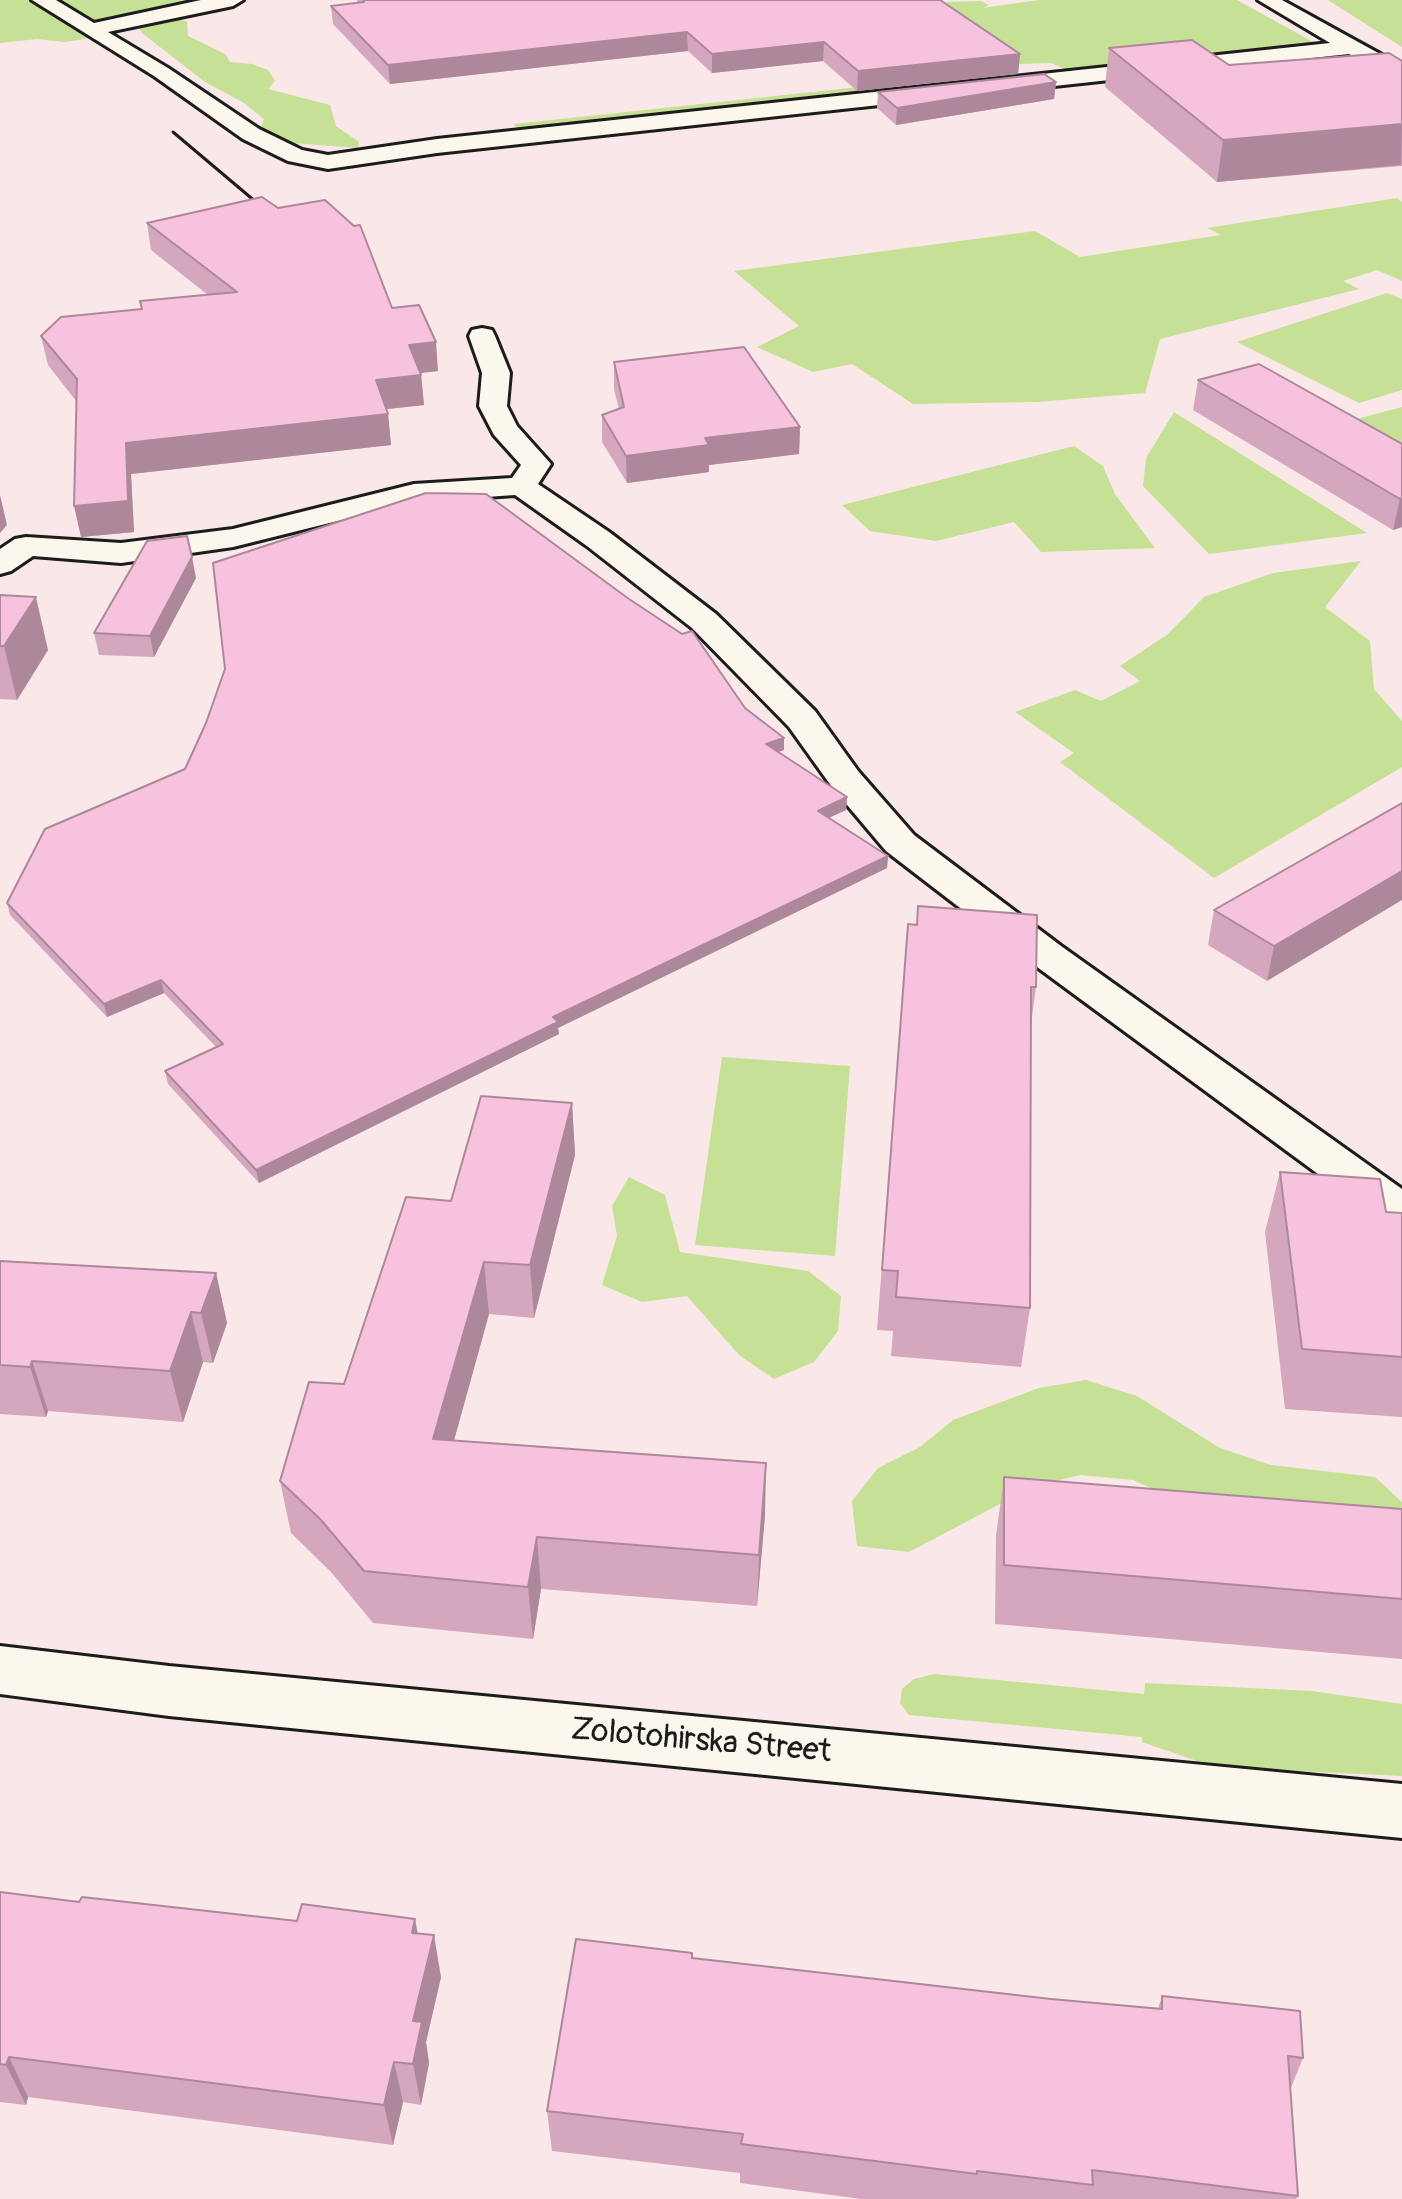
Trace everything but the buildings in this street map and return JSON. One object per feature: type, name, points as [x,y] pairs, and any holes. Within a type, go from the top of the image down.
[{"type":"street","points":[[42,0],[161,72],[251,134],[296,156],[328,162],[437,146],[1353,47]]},
{"type":"street","points":[[93,30],[125,20],[233,0]]},
{"type":"street","points":[[1268,0],[1402,75]]},
{"type":"street","points":[[482,336],[496,373],[493,406],[504,429],[536,464],[521,486]]},
{"type":"street","points":[[0,564],[26,546],[121,553],[233,538],[414,493],[521,486],[598,539],[704,621],[802,719],[845,779],[900,843],[1047,955],[1402,1212]]},
{"type":"street","name":"Zolotohirska Street","points":[[0,1670],[169,1691],[1402,1811]]},
{"type":"green space","points":[[0,0],[30,0],[97,37],[65,42],[37,39],[0,43]]},
{"type":"green space","points":[[50,0],[216,0],[104,20],[86,20]]},
{"type":"green space","points":[[1039,0],[1237,0],[1315,43],[1068,70],[1051,63],[1017,64],[943,2],[981,1],[989,5],[983,8]]},
{"type":"green space","points":[[1328,0],[1402,0],[1402,47]]},
{"type":"green space","points":[[171,19],[187,21],[188,36],[225,54],[230,62],[252,64],[268,70],[275,81],[268,89],[330,105],[336,126],[359,142],[358,148],[292,143],[275,138],[261,128],[264,119],[244,103],[205,82],[142,33],[138,26]]},
{"type":"green space","points":[[943,78],[952,85],[520,132],[514,124]]},
{"type":"green space","points":[[1397,198],[1402,202],[1402,281],[1377,270],[1343,281],[1359,289],[1160,339],[1145,393],[1037,402],[913,404],[852,364],[813,372],[757,347],[799,326],[734,271],[1035,231],[1080,257],[1221,235],[1207,228]]},
{"type":"green space","points":[[1387,293],[1402,299],[1402,390],[1359,403],[1237,342]]},
{"type":"green space","points":[[1402,407],[1402,443],[1357,419]]},
{"type":"green space","points":[[1174,412],[1367,533],[1209,554],[1143,486],[1146,458]]},
{"type":"green space","points":[[1074,446],[1103,466],[1115,494],[1155,548],[1041,552],[1014,522],[936,541],[870,531],[842,505]]},
{"type":"green space","points":[[1361,561],[1325,607],[1370,641],[1374,689],[1402,721],[1402,767],[1214,878],[1060,762],[1074,753],[1015,712],[1075,690],[1101,701],[1140,681],[1120,666],[1168,634],[1204,597],[1273,573]]},
{"type":"green space","points":[[722,1057],[850,1066],[835,1256],[695,1245]]},
{"type":"green space","points":[[629,1177],[665,1195],[680,1252],[808,1271],[841,1296],[838,1331],[814,1362],[774,1379],[739,1355],[687,1296],[642,1302],[602,1285],[617,1236],[612,1206]]},
{"type":"green space","points":[[1086,1380],[1137,1396],[1220,1448],[1271,1465],[1375,1477],[1402,1502],[1402,1515],[1231,1524],[1133,1480],[1080,1475],[1034,1486],[909,1552],[857,1546],[852,1501],[878,1468],[920,1447],[953,1420],[1039,1388]]},
{"type":"green space","points":[[934,1674],[1144,1694],[1145,1683],[1312,1691],[1402,1704],[1402,1776],[1255,1769],[1197,1761],[1142,1742],[1142,1737],[909,1715],[900,1703],[902,1689],[914,1679]]},
{"type":"railway","points":[[173,132],[269,213]]}]
